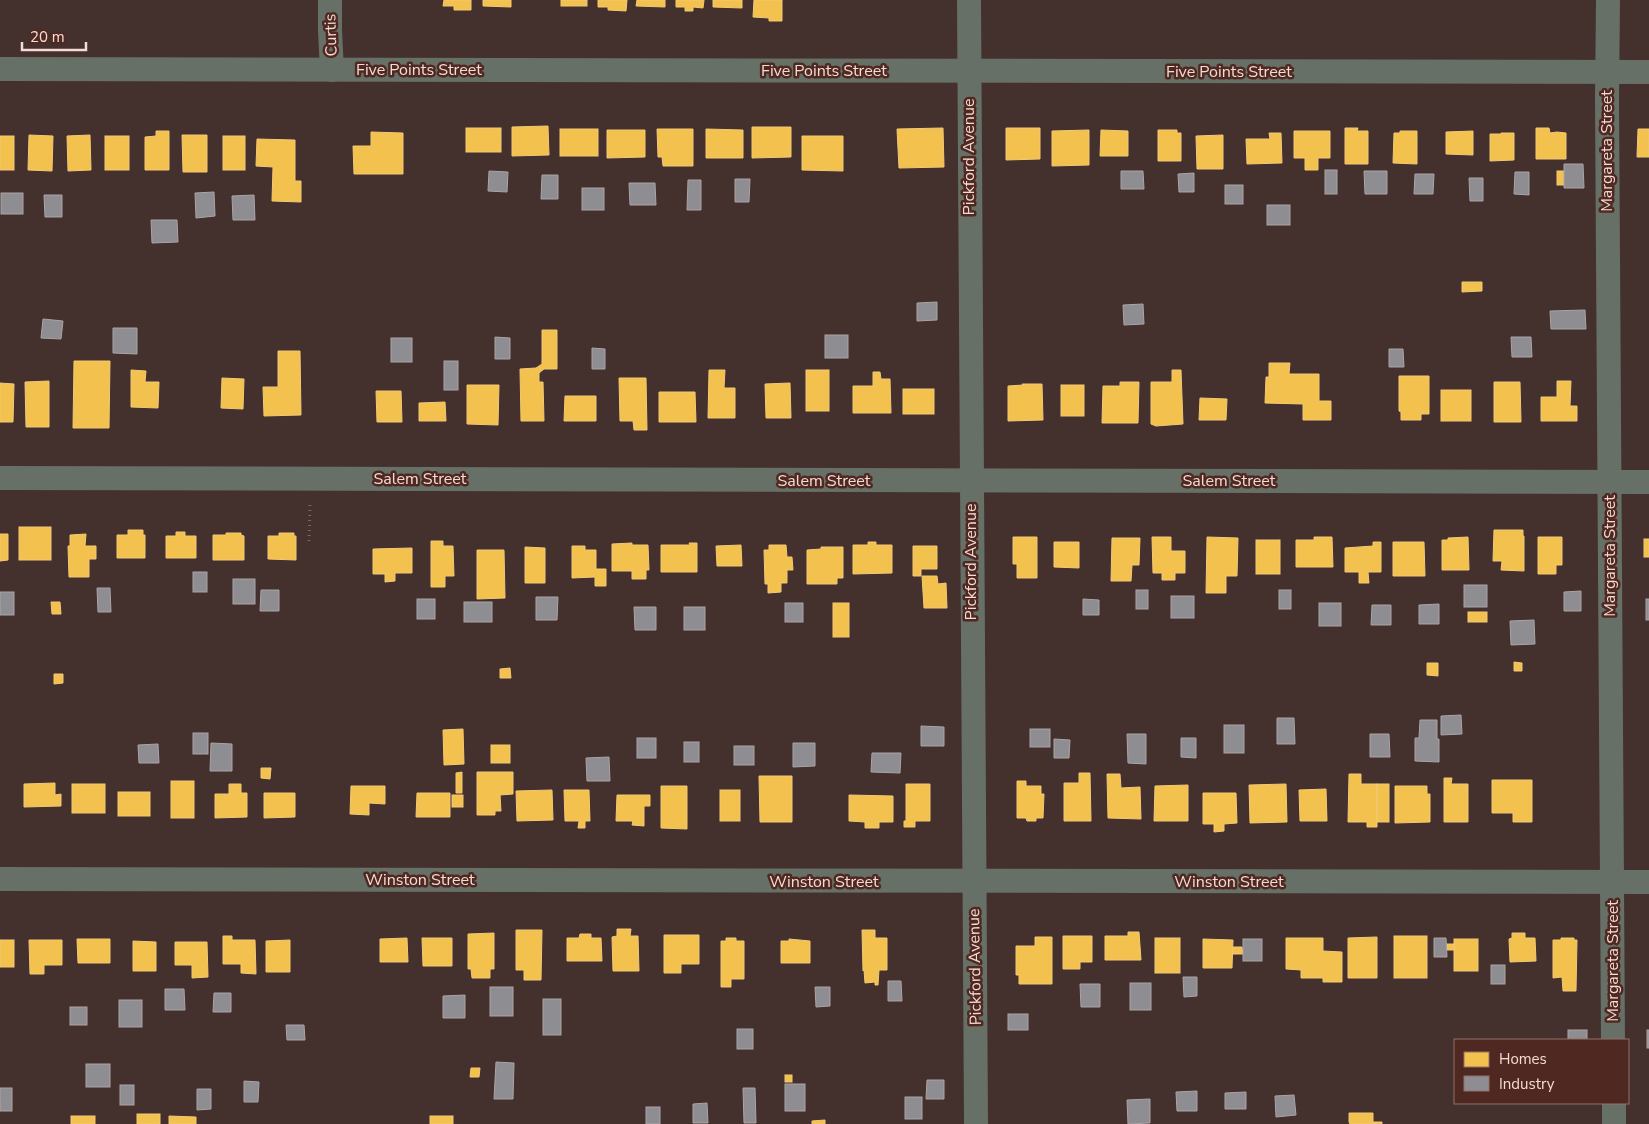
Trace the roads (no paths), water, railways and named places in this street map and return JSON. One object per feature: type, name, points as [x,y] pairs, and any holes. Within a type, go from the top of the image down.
[{"type":"street","name":"Curtis","points":[[330,0],[332,70]]},
{"type":"street","name":"Pickford Avenue","points":[[969,0],[976,1124]]},
{"type":"street","name":"Margareta Street","points":[[1608,0],[1613,1039]]},
{"type":"street","name":"Five Points Street","points":[[0,69],[1649,72]]},
{"type":"street","name":"Salem Street","points":[[0,478],[1649,482]]},
{"type":"street","name":"Winston Street","points":[[0,879],[1649,882]]},
{"type":"street","points":[[1614,1104],[1614,1124]]}]
